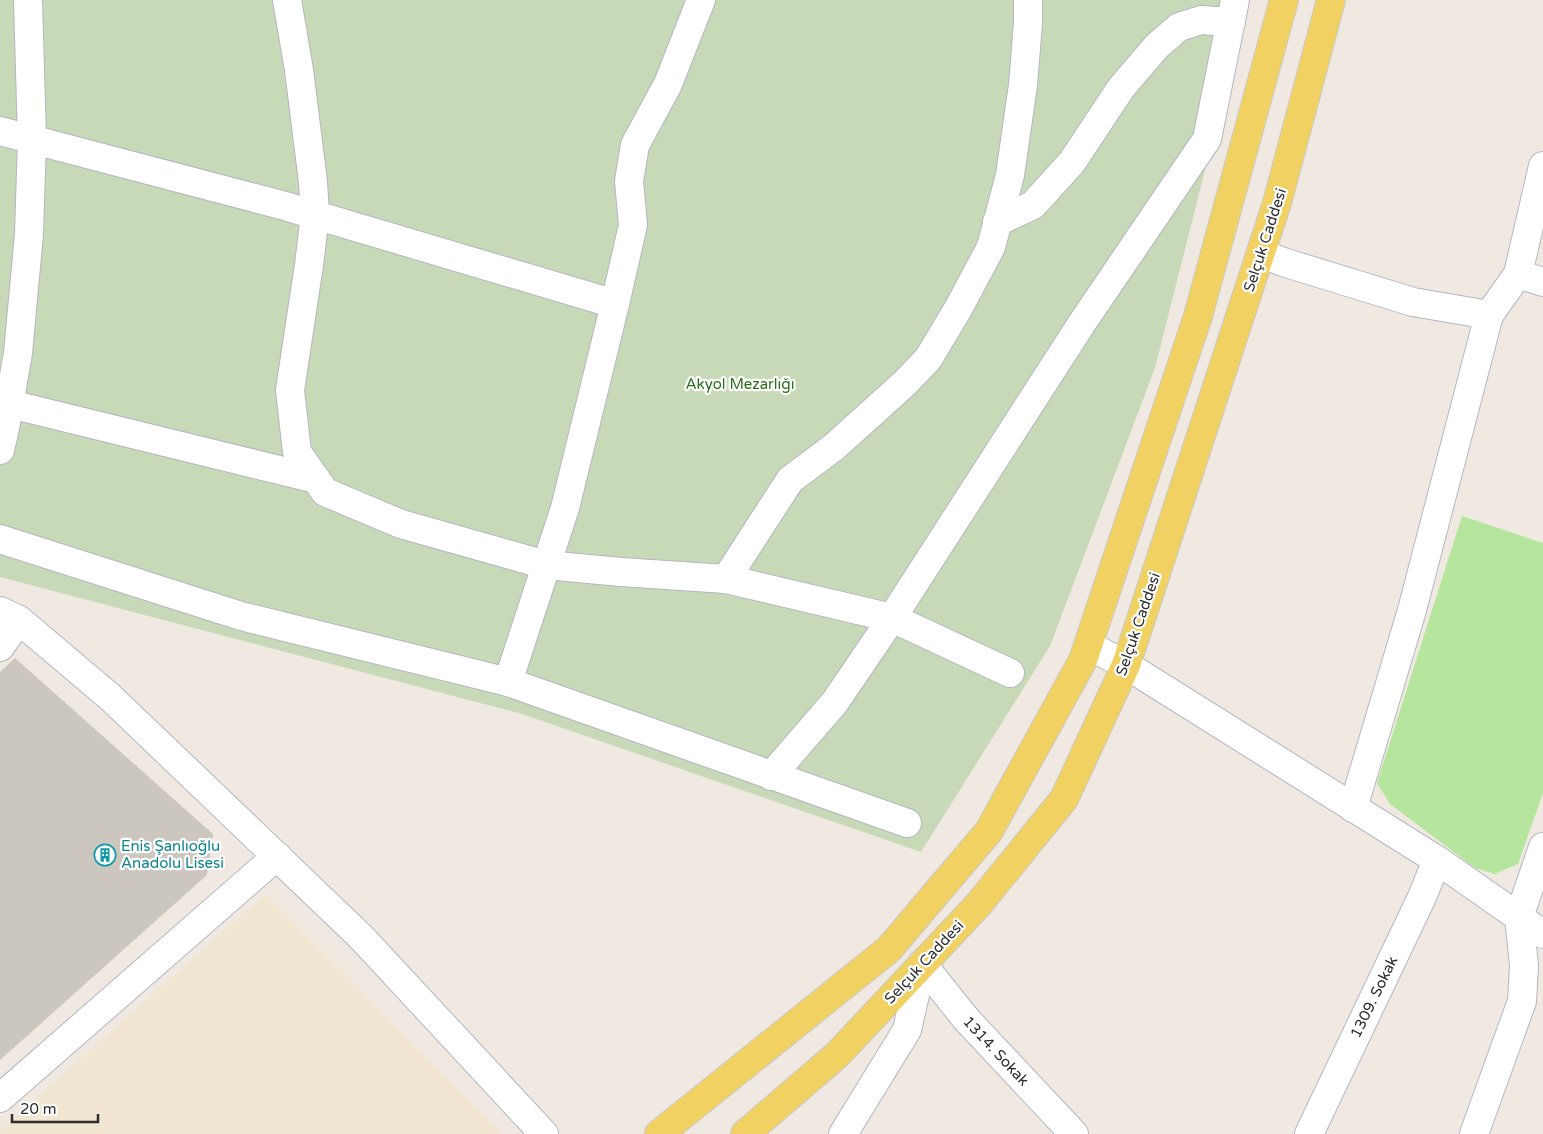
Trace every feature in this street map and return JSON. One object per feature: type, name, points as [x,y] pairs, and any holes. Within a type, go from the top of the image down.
[{"type":"main road","points":[[659,1134],[889,949],[989,831],[1083,660],[1088,646],[1198,316],[1284,0]]},
{"type":"main road","name":"Selçuk Caddesi","points":[[745,1134],[837,1054],[978,905],[1064,800],[1126,665],[1277,203],[1331,0]]},
{"type":"street","points":[[0,450],[18,353],[29,234],[32,139],[28,0]]},
{"type":"street","points":[[287,0],[299,70],[315,215],[290,390],[297,452],[325,492],[401,524],[546,565],[726,579],[892,618],[1010,673]]},
{"type":"street","points":[[508,682],[565,508],[615,304],[632,225],[629,182],[635,145],[668,84],[701,0]]},
{"type":"street","points":[[726,579],[790,480],[834,447],[905,383],[928,359],[958,309],[991,246],[1010,175],[1023,85],[1028,0]]},
{"type":"street","points":[[771,776],[835,702],[892,618],[1082,324],[1207,139],[1233,11],[1179,27],[1157,46],[1121,88],[1072,162],[1033,205],[997,222]]},
{"type":"street","points":[[0,131],[315,215],[615,304]]},
{"type":"street","points":[[1354,808],[1412,610],[1489,314],[1531,278],[1543,166]]},
{"type":"street","points":[[1261,253],[1283,262],[1413,302],[1489,314]]},
{"type":"street","points":[[10,404],[316,480]]},
{"type":"street","points":[[0,539],[241,616],[508,682],[907,823]]},
{"type":"street","points":[[0,647],[9,616],[110,697],[361,937],[544,1134]]},
{"type":"street","points":[[1088,646],[1126,665],[1437,860],[1543,934]]},
{"type":"street","points":[[1474,1134],[1522,1001],[1524,965],[1519,917],[1543,846]]},
{"type":"street","points":[[0,1098],[277,856]]},
{"type":"street","name":"1309. Sokak","points":[[1309,1134],[1422,897],[1437,860]]},
{"type":"street","points":[[843,1134],[907,1030],[922,964]]},
{"type":"street","name":"1314. Sokak","points":[[922,964],[967,1020],[1074,1134]]},
{"type":"shaded area","points":[[266,894],[502,1134],[0,1134],[0,1130]]},
{"type":"green space","name":"Akyol Mezarlığı","points":[[0,0],[1248,0],[1155,368],[1050,646],[921,852],[522,714],[0,577]]},
{"type":"green space","points":[[1462,516],[1543,543],[1543,793],[1518,864],[1495,874],[1475,868],[1390,804],[1377,783]]},
{"type":"building","name":"Enis Şanlıoğlu Anadolu Lisesi","points":[[15,658],[213,834],[207,875],[0,1060],[0,672]]},
{"type":"place","name":"Enis Şanlıoğlu Anadolu Lisesi","points":[[105,855]]}]
